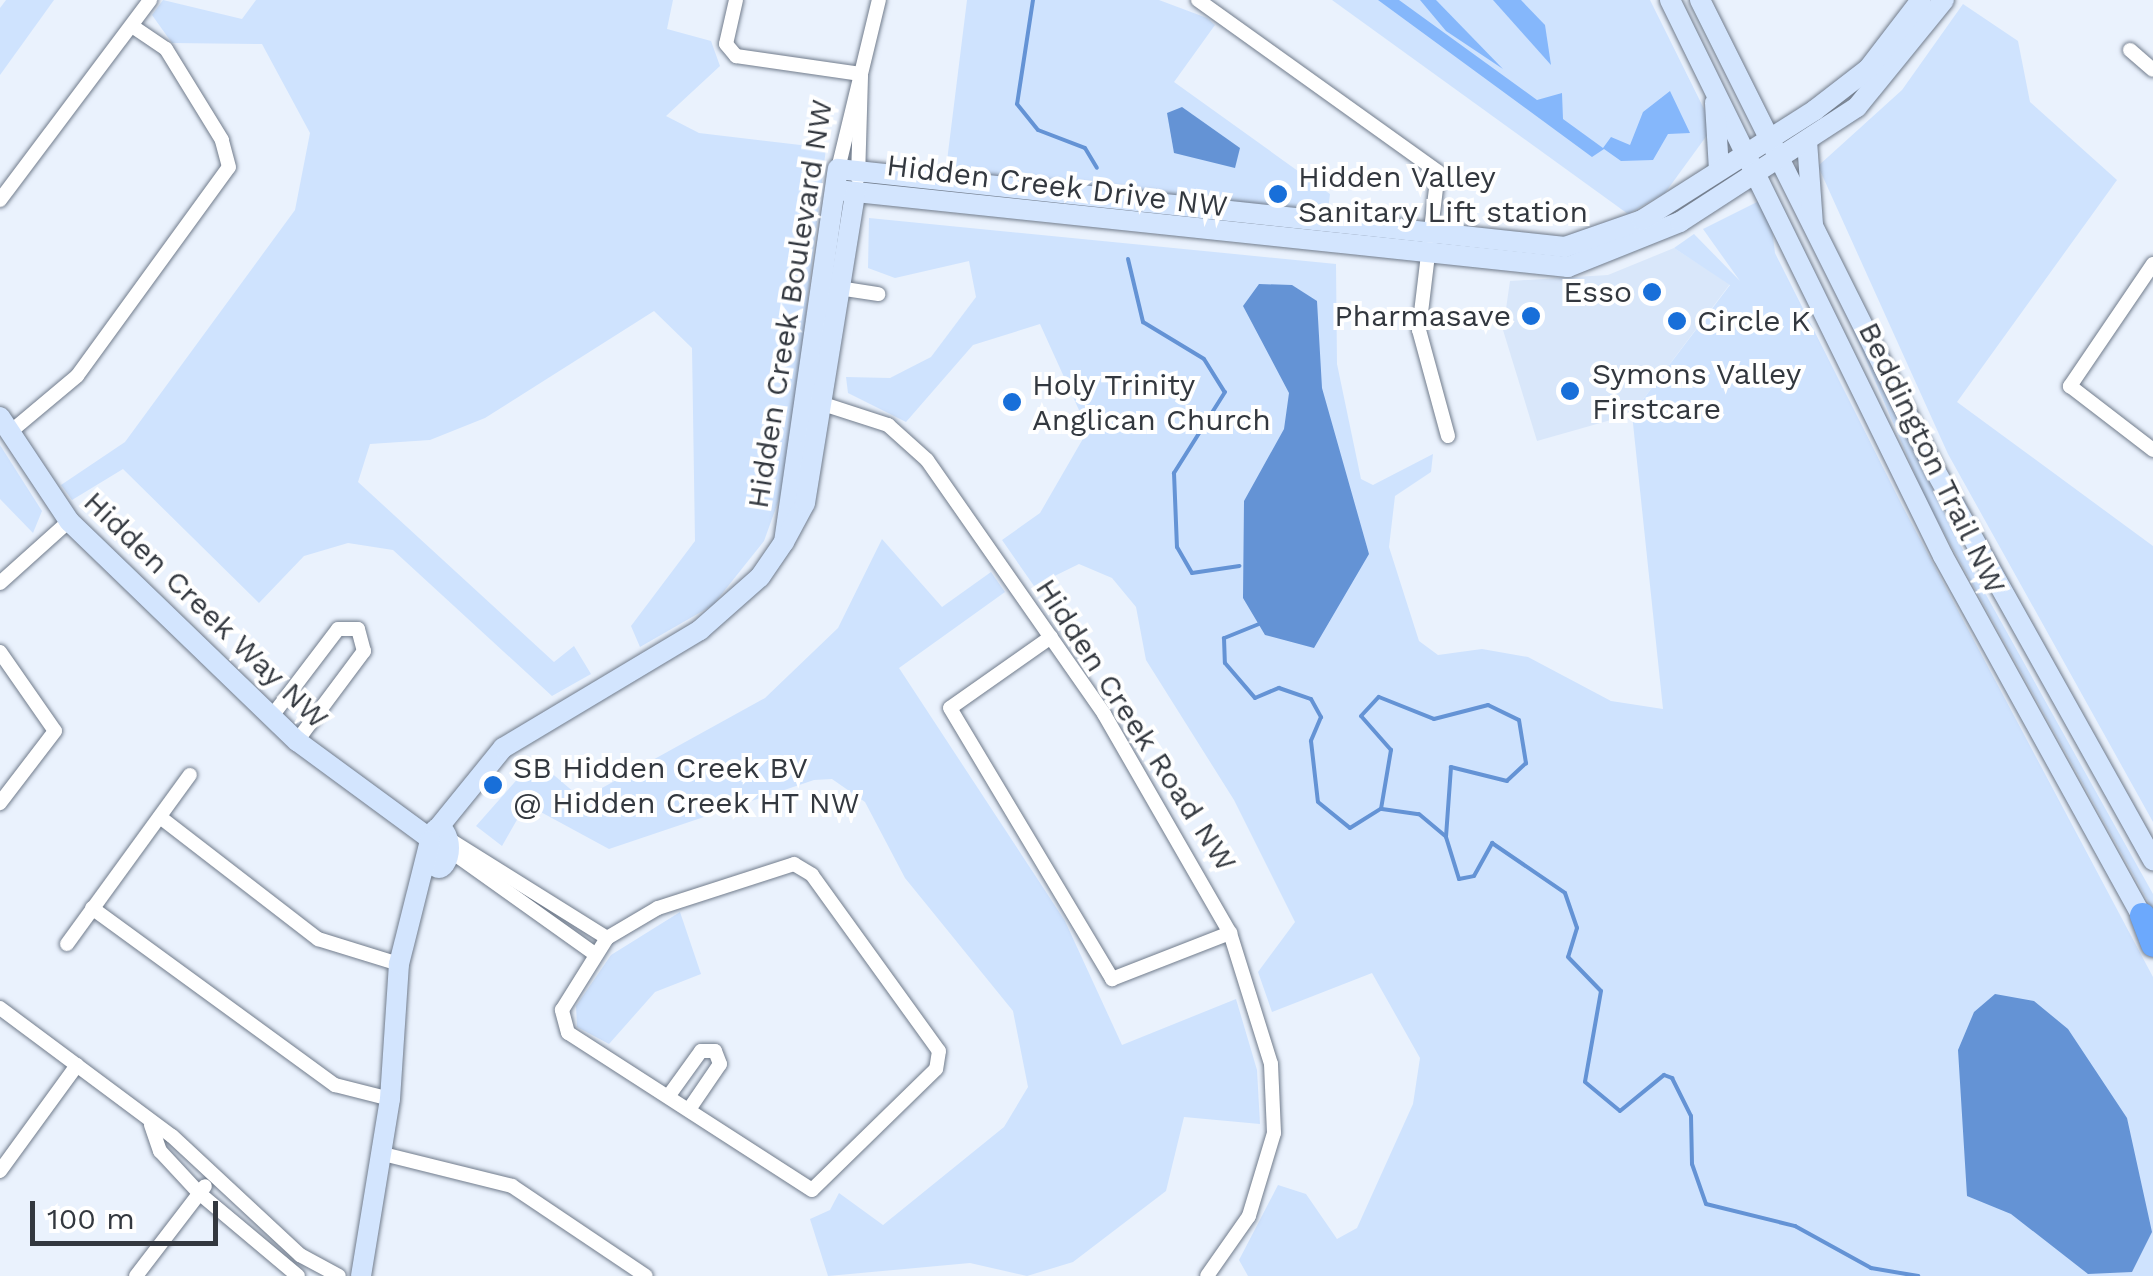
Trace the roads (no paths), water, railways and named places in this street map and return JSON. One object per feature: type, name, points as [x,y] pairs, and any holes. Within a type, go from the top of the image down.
[{"type":"highway","points":[[2148,926],[2153,944]]},
{"type":"street","points":[[0,200],[150,0]]},
{"type":"street","points":[[736,0],[726,44],[736,56],[861,74]]},
{"type":"street","name":"Hidden Creek Boulevard NW","points":[[361,1276],[390,1099],[399,964],[420,877],[438,837],[504,748],[538,721],[734,604],[784,542],[805,503],[830,286],[861,74],[879,0]]},
{"type":"street","points":[[1198,0],[1438,172],[1419,330],[1448,436]]},
{"type":"street","name":"Beddington Trail NW","points":[[1670,0],[1754,162],[1943,556],[2148,926]]},
{"type":"street","name":"Beddington Trail NW","points":[[1700,0],[2056,698],[2153,860]]},
{"type":"street","points":[[1774,148],[1868,69],[1920,0]]},
{"type":"street","points":[[1774,148],[1807,141],[1886,81],[1944,0]]},
{"type":"street","points":[[5,424],[77,376],[228,167],[222,140],[166,49],[132,26]]},
{"type":"street","points":[[2130,50],[2153,70]]},
{"type":"street","points":[[1714,87],[1720,170]]},
{"type":"street","points":[[1807,141],[1813,226]]},
{"type":"street","name":"Hidden Creek Drive NW","points":[[847,181],[1426,247],[1567,257],[1642,243],[1774,148]]},
{"type":"street","name":"Hidden Creek Drive NW","points":[[1567,257],[1642,220],[1720,170],[1754,162]]},
{"type":"street","points":[[2153,264],[2070,386],[2153,450]]},
{"type":"street","points":[[830,286],[878,294]]},
{"type":"street","name":"Hidden Creek Road NW","points":[[816,402],[911,444],[1051,637],[1230,934],[1272,1064],[1274,1134],[1250,1216],[1207,1276]]},
{"type":"street","name":"Hidden Creek Way NW","points":[[5,424],[70,521],[297,741],[401,818],[607,938]]},
{"type":"street","points":[[0,582],[70,521]]},
{"type":"street","points":[[272,716],[338,630],[358,629],[364,651],[297,741]]},
{"type":"street","points":[[1051,637],[950,708],[1112,980],[1230,934]]},
{"type":"street","points":[[0,652],[54,732],[0,803]]},
{"type":"street","points":[[67,944],[190,775]]},
{"type":"street","points":[[160,817],[318,939],[399,964]]},
{"type":"street","name":"Hidden Creek Way NW","points":[[438,837],[592,952]]},
{"type":"street","points":[[794,864],[812,875],[940,1051],[936,1069],[812,1190],[670,1094],[568,1032],[562,1010],[592,952],[607,938],[658,908],[794,864]]},
{"type":"street","points":[[92,908],[335,1085],[390,1099]]},
{"type":"street","points":[[0,1008],[77,1064],[300,1255],[340,1276]]},
{"type":"street","points":[[670,1094],[700,1051],[715,1052],[720,1064],[690,1108]]},
{"type":"street","points":[[0,1171],[77,1064]]},
{"type":"street","points":[[151,1125],[160,1151],[199,1193],[298,1276]]},
{"type":"street","points":[[383,1154],[512,1186],[646,1276]]},
{"type":"street","points":[[136,1276],[212,1178]]},
{"type":"waterway","points":[[1033,0],[1017,104],[1038,130],[1085,148],[1097,168]]},
{"type":"waterway","points":[[1128,259],[1143,322],[1204,359],[1225,392],[1174,473],[1177,547],[1192,573],[1239,566]]},
{"type":"waterway","points":[[1259,624],[1224,638],[1225,663],[1255,698],[1279,688],[1311,699],[1321,717],[1311,741],[1318,802],[1350,828],[1381,809],[1391,750],[1361,716],[1379,697],[1434,719],[1488,705],[1519,720],[1526,763],[1507,781],[1451,767],[1446,837],[1459,879],[1474,876],[1492,843],[1565,893],[1577,928],[1568,957],[1601,991],[1585,1082],[1620,1111],[1664,1075],[1672,1078],[1691,1116],[1692,1164],[1706,1204],[1795,1226],[1871,1268],[1918,1276]]},
{"type":"waterway","points":[[1382,809],[1419,814],[1446,837]]},
{"type":"place","name":"Hidden Valley Sanitary Lift station","points":[[1278,194]]},
{"type":"place","name":"Esso","points":[[1652,292]]},
{"type":"place","name":"Pharmasave","points":[[1531,316]]},
{"type":"place","name":"Circle K","points":[[1677,321]]},
{"type":"place","name":"Symons Valley Firstcare","points":[[1570,391]]},
{"type":"place","name":"Holy Trinity Anglican Church","points":[[1012,402]]},
{"type":"place","name":"SB Hidden Creek BV @ Hidden Creek HT NW","points":[[493,785]]}]
